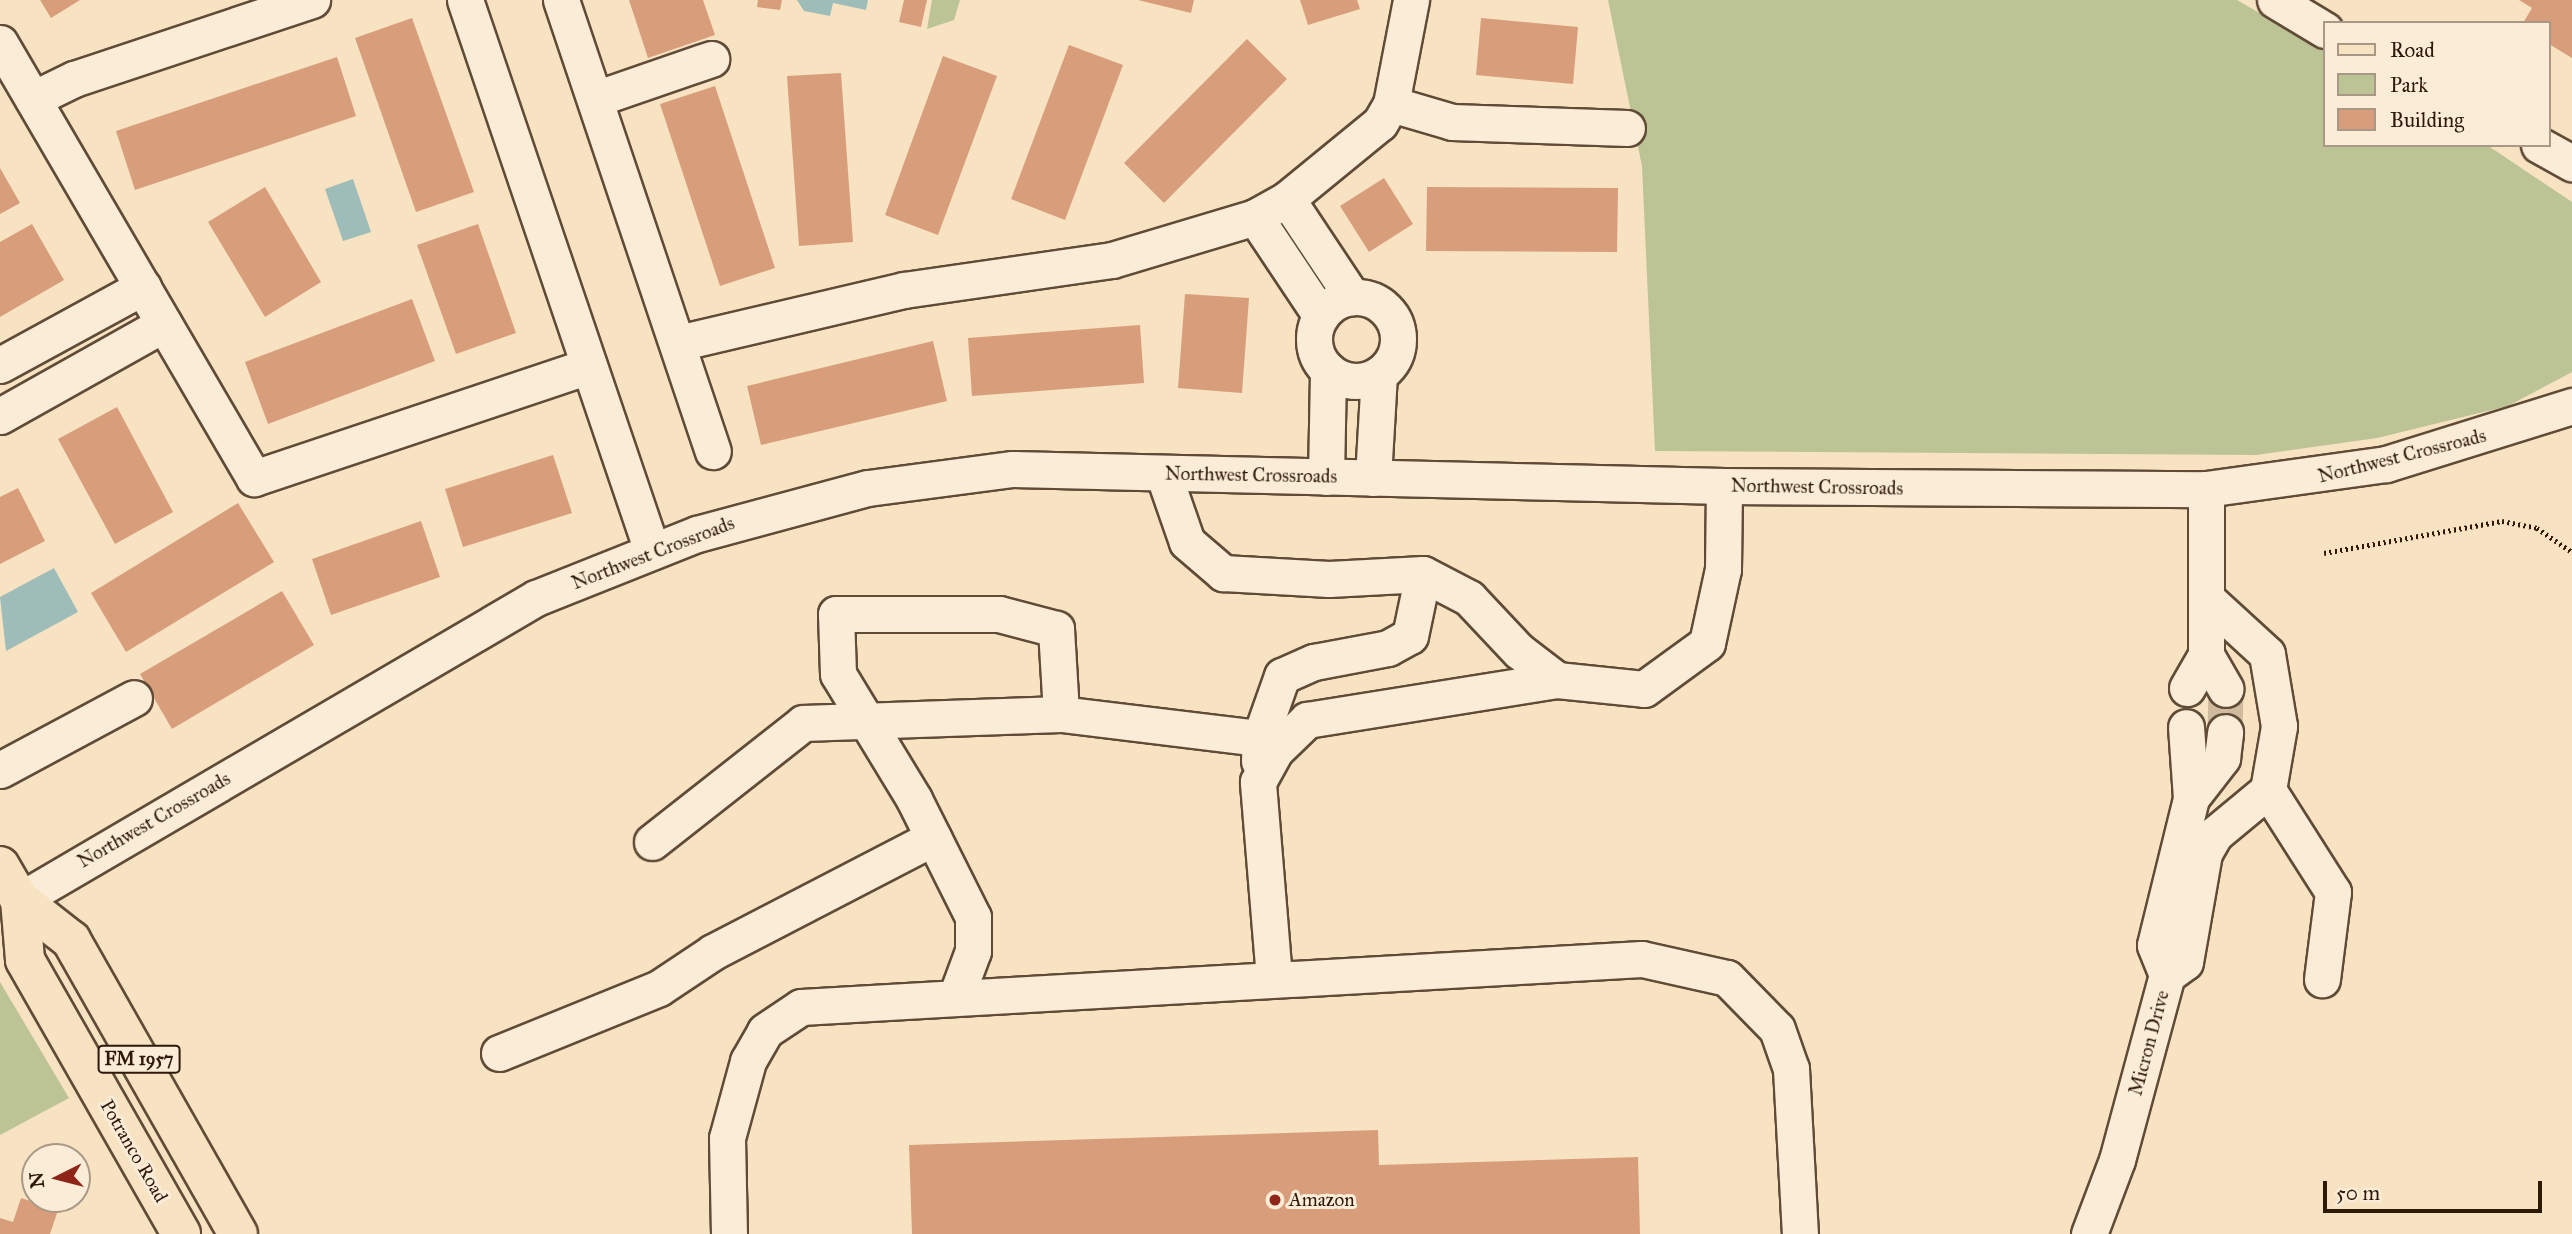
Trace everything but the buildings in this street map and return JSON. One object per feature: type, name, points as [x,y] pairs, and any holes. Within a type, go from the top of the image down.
[{"type":"main road","name":"FM 1957","points":[[0,866],[20,900],[71,940],[238,1234]]},
{"type":"main road","name":"Potranco Road","points":[[20,900],[26,960],[181,1234]]},
{"type":"street","points":[[33,99],[74,79],[312,0]]},
{"type":"street","points":[[465,0],[652,551]]},
{"type":"street","points":[[561,0],[713,451]]},
{"type":"street","points":[[678,343],[904,290],[1112,260],[1255,217],[1287,199],[1380,123],[1391,104],[1410,0]]},
{"type":"street","points":[[2275,0],[2324,29]]},
{"type":"street","points":[[0,43],[254,478],[589,366]]},
{"type":"street","points":[[595,99],[711,59]]},
{"type":"street","points":[[1391,104],[1486,126],[1627,128]]},
{"type":"street","points":[[2543,147],[2572,163]]},
{"type":"street","points":[[1287,199],[1352,297],[1380,305],[1393,321],[1396,350],[1379,374],[1373,478]]},
{"type":"street","points":[[1255,217],[1321,316],[1315,344],[1328,370],[1326,477]]},
{"type":"street","points":[[0,365],[143,287]]},
{"type":"street","points":[[1321,316],[1352,297]]},
{"type":"street","points":[[0,416],[164,324]]},
{"type":"street","points":[[1328,370],[1353,381],[1379,374]]},
{"type":"street","name":"Northwest Crossroads","points":[[20,900],[465,637],[536,598],[652,551],[868,488],[1013,468],[1724,486],[2206,489],[2386,464],[2572,407]]},
{"type":"street","points":[[1163,473],[1187,542],[1223,573],[1329,579],[1423,574],[1469,597],[1519,651],[1557,680]]},
{"type":"street","points":[[1258,782],[1275,751],[1307,720],[1557,680],[1643,689],[1707,643],[1723,569],[1724,486]]},
{"type":"street","points":[[2187,688],[2206,655],[2206,489]]},
{"type":"street","points":[[1274,978],[1258,782],[1260,738],[1282,676],[1314,662],[1388,648],[1410,636],[1423,574]]},
{"type":"street","points":[[2167,975],[2185,962],[2204,853],[2215,834],[2268,790],[2279,726],[2267,654],[2208,600]]},
{"type":"street","points":[[957,994],[973,951],[973,917],[869,721],[838,674],[836,614],[999,614],[1056,628],[1061,714]]},
{"type":"street","points":[[2206,655],[2226,689]]},
{"type":"street","points":[[0,770],[134,698]]},
{"type":"street","points":[[652,842],[803,723],[1061,714],[1260,738]]},
{"type":"street","name":"Micron Drive","points":[[2089,1234],[2117,1160],[2167,975],[2155,945],[2191,798],[2186,727]]},
{"type":"street","points":[[2191,798],[2222,758],[2225,732]]},
{"type":"street","points":[[2268,790],[2333,892],[2322,979]]},
{"type":"street","points":[[499,1053],[659,988],[713,952],[933,838]]},
{"type":"street","points":[[729,1234],[727,1138],[748,1061],[765,1031],[801,1007],[831,1000],[1642,959],[1727,978],[1777,1029],[1791,1069],[1800,1234]]},
{"type":"path","points":[[2324,553],[2502,521],[2537,528],[2572,552]]},
{"type":"green space","points":[[932,0],[960,0],[954,20],[927,29]]},
{"type":"green space","points":[[1608,0],[2237,0],[2324,50],[2324,147],[2490,147],[2572,202],[2572,372],[2508,406],[2377,438],[2256,455],[1655,451],[1642,166]]},
{"type":"green space","points":[[0,982],[69,1098],[0,1135]]},
{"type":"water","points":[[797,0],[868,0],[866,10],[833,3],[830,16],[804,11]]},
{"type":"water","points":[[353,179],[371,232],[343,241],[325,189]]},
{"type":"water","points":[[54,568],[78,612],[6,651],[0,597]]},
{"type":"tunnel","points":[[2225,732],[2226,689]]},
{"type":"place","name":"Amazon","points":[[1275,1200]]}]
